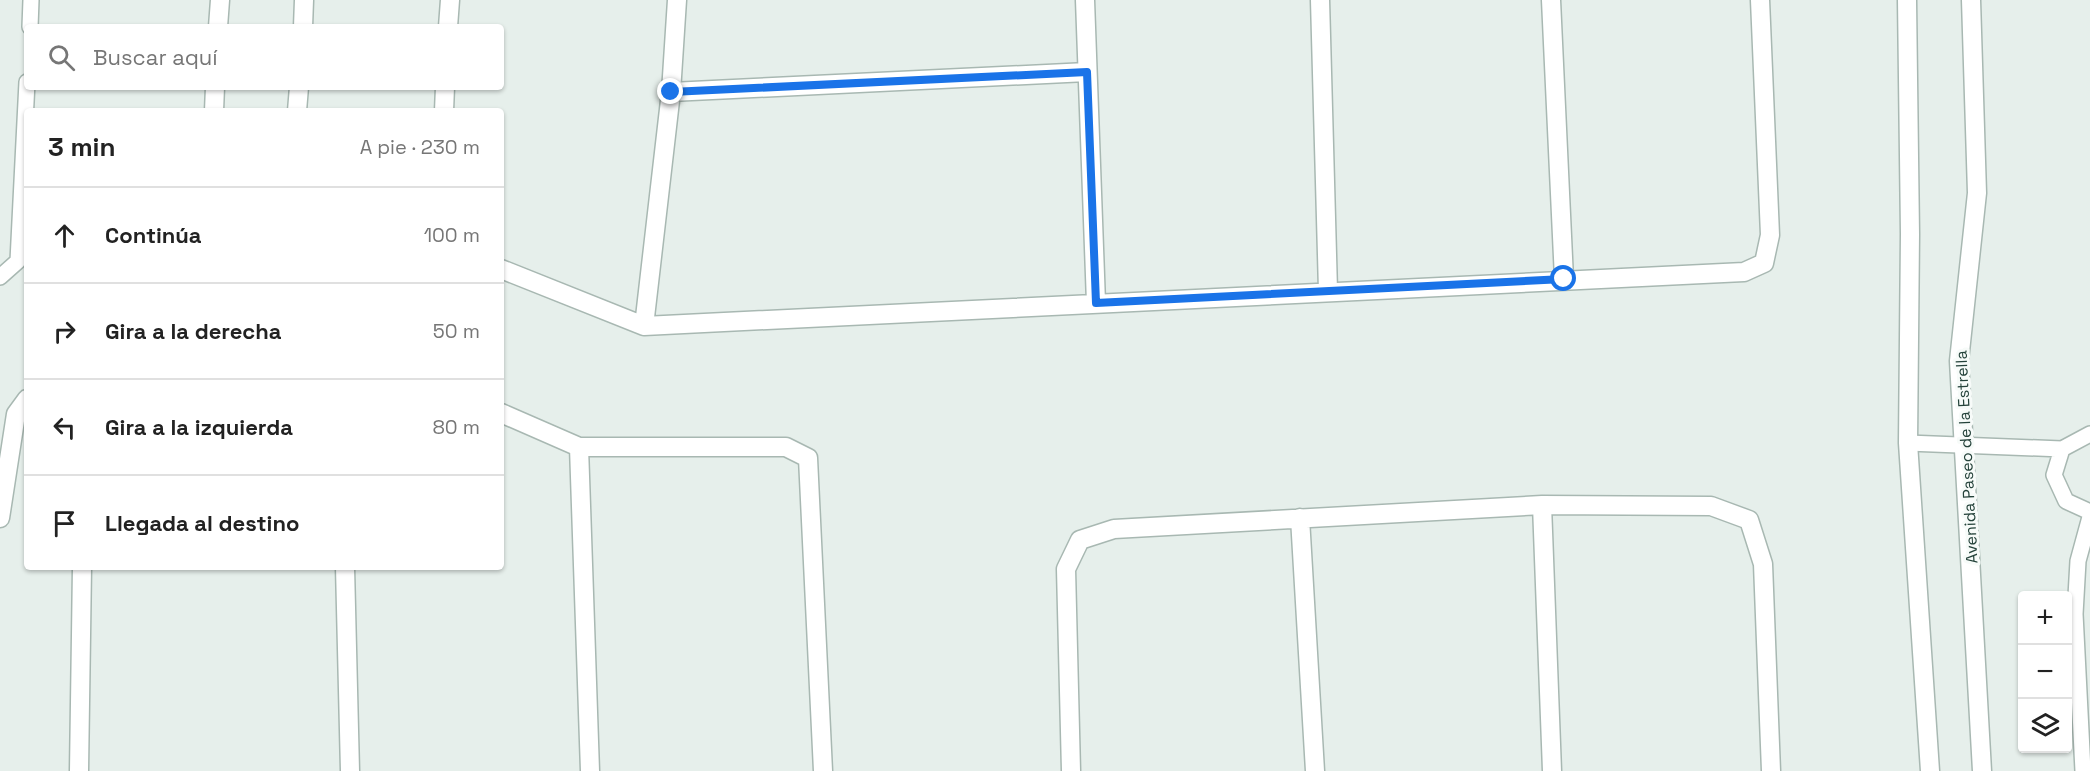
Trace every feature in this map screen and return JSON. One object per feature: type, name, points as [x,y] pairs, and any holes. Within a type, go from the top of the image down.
[{"type":"street","points":[[218,24],[220,0]]},
{"type":"street","points":[[303,24],[304,0]]},
{"type":"street","points":[[448,24],[450,0]]},
{"type":"street","points":[[644,326],[671,92],[677,0]]},
{"type":"street","points":[[1085,0],[1096,303]]},
{"type":"street","points":[[1320,0],[1328,291]]},
{"type":"street","points":[[1551,0],[1564,279]]},
{"type":"street","points":[[504,270],[644,326],[1564,279],[1744,272],[1764,263],[1770,235],[1760,0]]},
{"type":"street","points":[[1907,0],[1910,234],[1908,443],[1930,771]]},
{"type":"street","name":"Avenida Paseo de la Estrella","points":[[1971,0],[1977,193],[1959,361],[1982,771]]},
{"type":"street","points":[[671,92],[1087,72]]},
{"type":"street","points":[[214,108],[215,90]]},
{"type":"street","points":[[297,108],[299,90]]},
{"type":"street","points":[[444,108],[445,90]]},
{"type":"street","points":[[0,518],[16,414],[24,403]]},
{"type":"street","points":[[504,414],[579,447],[786,447],[808,458],[823,771]]},
{"type":"street","points":[[579,447],[590,771]]},
{"type":"street","points":[[1542,505],[1552,771]]},
{"type":"street","points":[[1071,771],[1066,569],[1080,540],[1114,529],[1542,505],[1711,506],[1749,520],[1763,564],[1771,771]]},
{"type":"street","points":[[1300,518],[1316,771]]},
{"type":"street","points":[[79,771],[82,570]]},
{"type":"street","points":[[345,570],[350,771]]},
{"type":"lane","points":[[30,24],[31,0]]},
{"type":"lane","points":[[26,108],[27,90]]},
{"type":"lane","points":[[0,277],[18,261],[24,142]]},
{"type":"lane","points":[[1908,443],[2062,449],[2090,434]]},
{"type":"lane","points":[[2062,449],[2054,475],[2066,501],[2090,512]]},
{"type":"lane","points":[[2083,771],[2075,614],[2078,561],[2090,517]]},
{"type":"route","points":[[671,92],[1087,72],[1096,303],[1564,279]]}]
